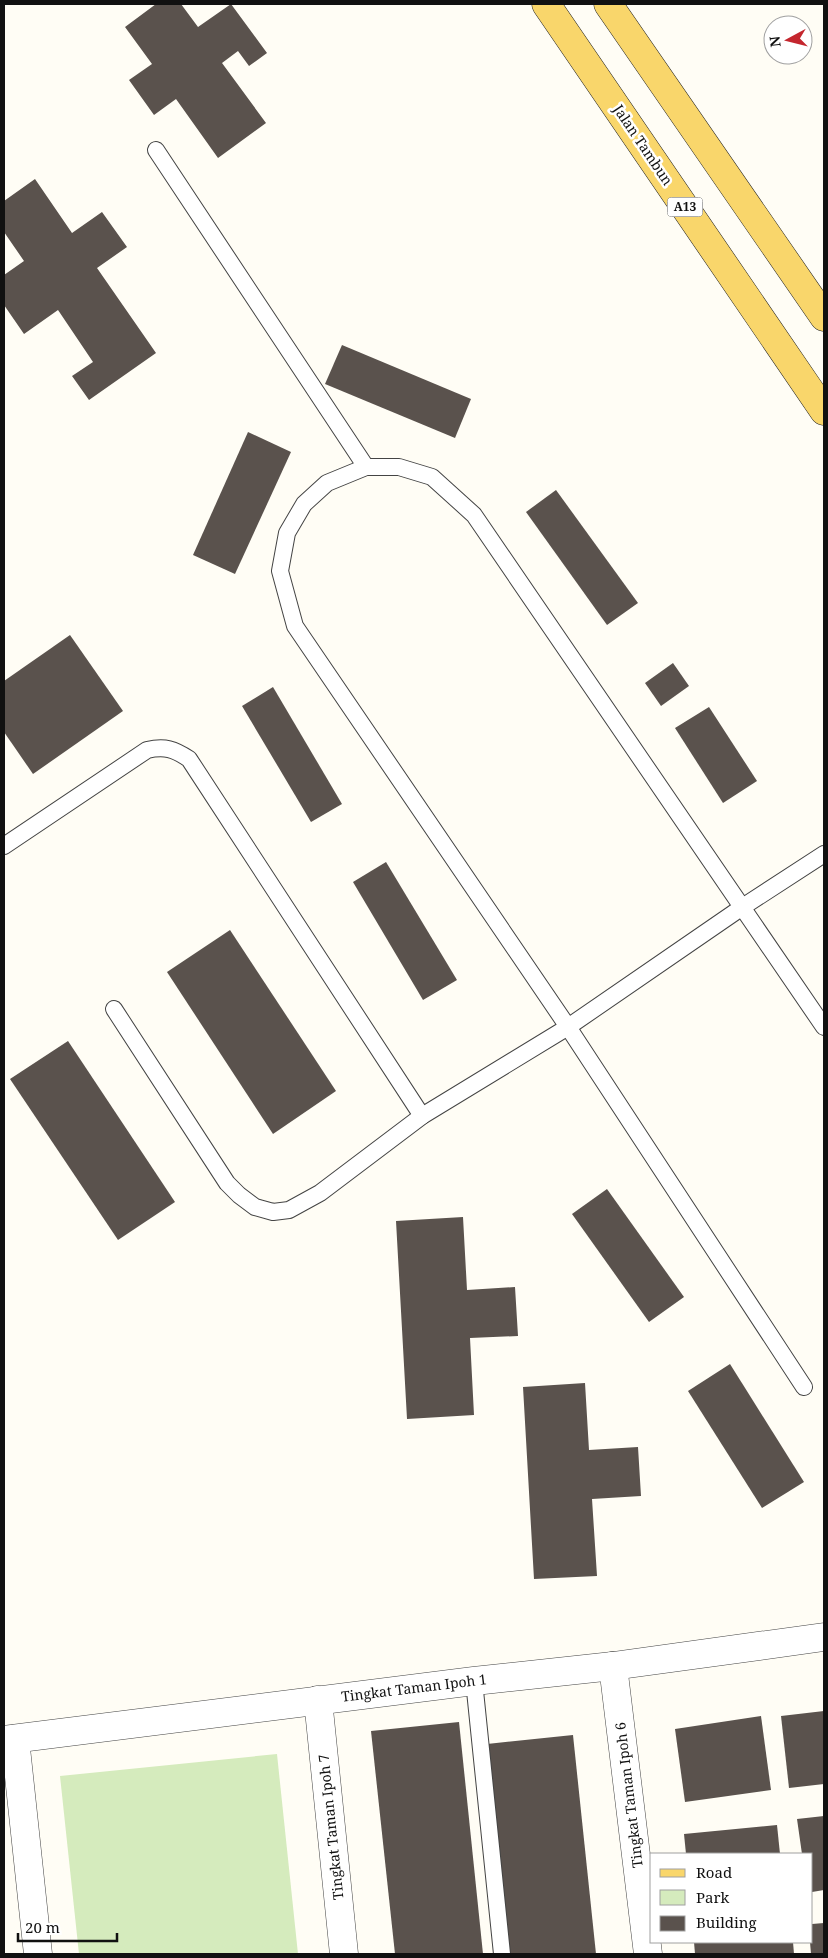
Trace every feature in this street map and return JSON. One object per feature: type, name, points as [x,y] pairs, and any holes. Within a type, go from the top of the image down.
[{"type":"main road","name":"Jalan Tambun","points":[[546,4],[824,411]]},
{"type":"main road","points":[[608,4],[824,317]]},
{"type":"street","name":"Tingkat Taman Ipoh 1","points":[[9,1739],[474,1680],[613,1666],[824,1637]]},
{"type":"street","name":"Tingkat Taman Ipoh 6","points":[[613,1666],[648,1954]]},
{"type":"street","name":"Tingkat Taman Ipoh 7","points":[[318,1700],[344,1954]]},
{"type":"street","points":[[9,1739],[38,1954]]},
{"type":"lane","points":[[156,150],[366,467]]},
{"type":"lane","points":[[804,1387],[568,1027],[295,626],[280,571],[287,532],[304,504],[326,483],[366,467],[399,467],[432,477],[474,515],[824,1027]]},
{"type":"lane","points":[[4,846],[147,750],[161,747],[182,754],[189,759],[422,1116]]},
{"type":"lane","points":[[114,1009],[227,1183],[239,1196],[255,1207],[273,1212],[289,1210],[320,1193],[422,1116],[568,1027],[741,908],[824,854]]},
{"type":"lane","points":[[474,1680],[502,1954]]},
{"type":"green space","points":[[277,1754],[298,1954],[79,1954],[60,1776]]},
{"type":"building","points":[[156,4],[181,4],[198,27],[231,4],[267,53],[249,66],[238,51],[222,63],[266,123],[218,158],[176,99],[154,115],[129,80],[152,64],[125,27]]},
{"type":"building","points":[[35,179],[72,233],[102,212],[127,247],[97,268],[156,353],[89,400],[72,376],[93,362],[58,310],[24,334],[4,305],[4,275],[24,261],[4,232],[4,201]]},
{"type":"building","points":[[342,345],[471,399],[455,438],[325,384]]},
{"type":"building","points":[[248,432],[291,452],[235,574],[193,555]]},
{"type":"building","points":[[556,490],[638,603],[607,625],[526,512]]},
{"type":"building","points":[[70,635],[123,711],[33,774],[4,732],[4,681]]},
{"type":"building","points":[[673,663],[689,686],[661,706],[645,683]]},
{"type":"building","points":[[273,687],[342,804],[311,822],[242,706]]},
{"type":"building","points":[[709,707],[757,781],[723,803],[675,728]]},
{"type":"building","points":[[386,862],[457,980],[423,1000],[353,882]]},
{"type":"building","points":[[230,930],[336,1091],[273,1134],[167,972]]},
{"type":"building","points":[[68,1041],[175,1202],[118,1240],[10,1079]]},
{"type":"building","points":[[607,1189],[684,1297],[649,1322],[572,1214]]},
{"type":"building","points":[[463,1217],[467,1290],[515,1287],[518,1336],[470,1338],[474,1415],[407,1419],[396,1221]]},
{"type":"building","points":[[730,1364],[804,1482],[762,1508],[688,1391]]},
{"type":"building","points":[[585,1383],[589,1450],[638,1447],[641,1496],[592,1499],[597,1576],[534,1579],[523,1387]]},
{"type":"building","points":[[824,1711],[824,1784],[789,1788],[781,1716]]},
{"type":"building","points":[[761,1716],[771,1790],[685,1802],[675,1729]]},
{"type":"building","points":[[459,1722],[483,1954],[395,1954],[371,1731]]},
{"type":"building","points":[[573,1735],[596,1954],[509,1954],[487,1744]]},
{"type":"building","points":[[824,1816],[824,1890],[813,1892],[813,1853],[802,1853],[797,1819]]},
{"type":"building","points":[[777,1825],[780,1853],[686,1853],[684,1834]]},
{"type":"building","points":[[824,1923],[824,1954],[811,1954],[810,1943],[813,1943],[813,1924]]},
{"type":"building","points":[[694,1943],[793,1943],[794,1954],[695,1954]]}]
